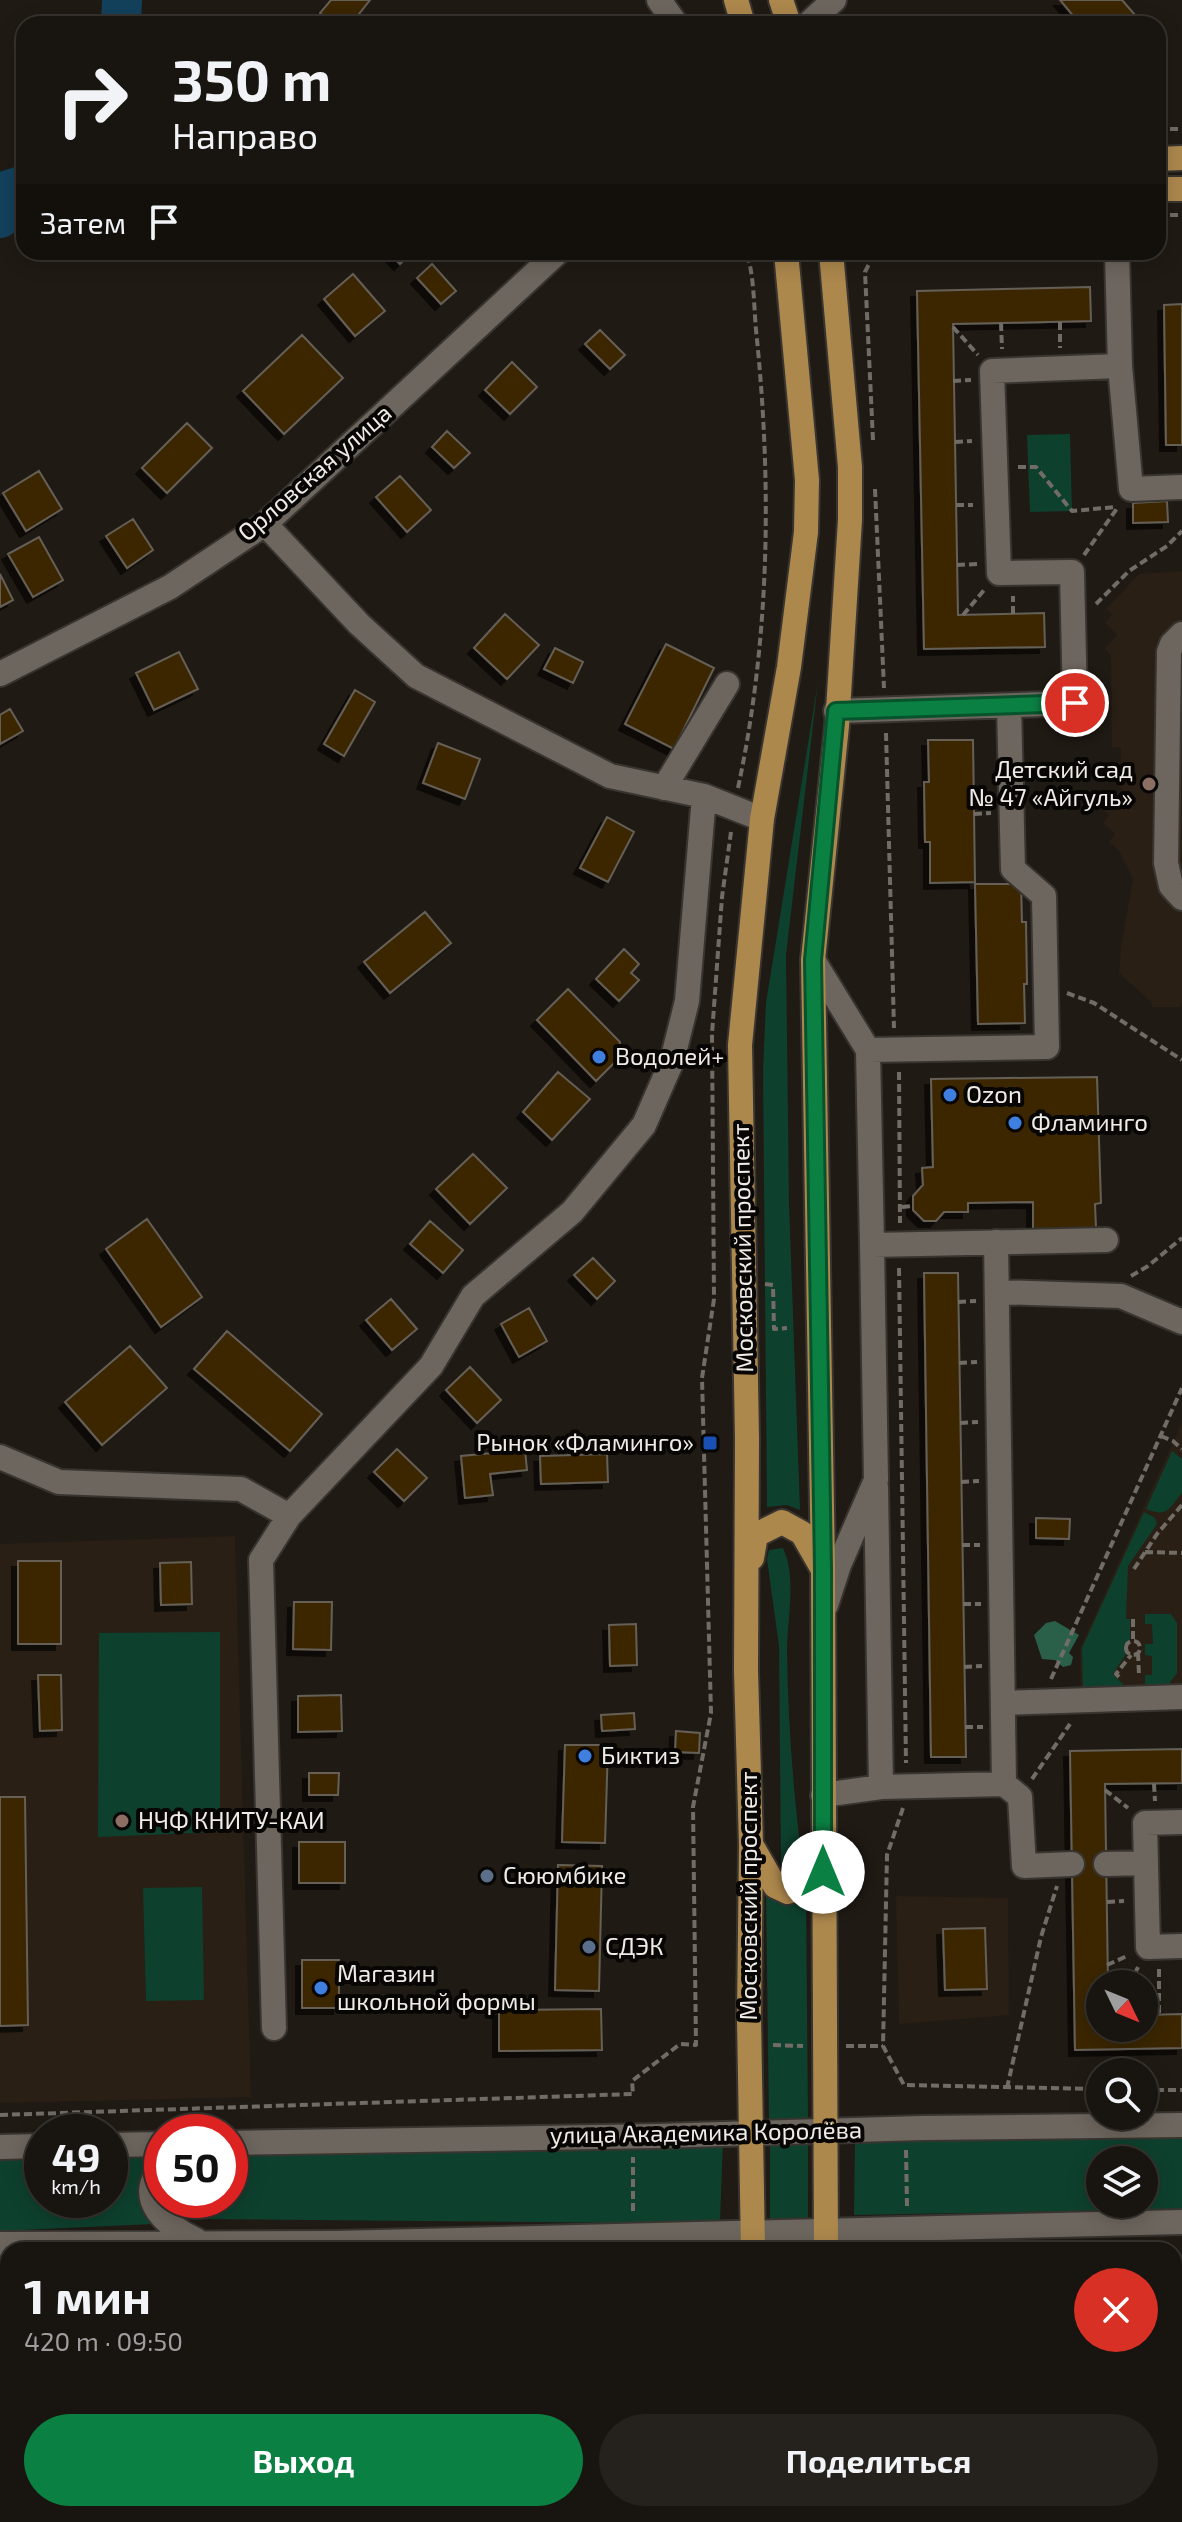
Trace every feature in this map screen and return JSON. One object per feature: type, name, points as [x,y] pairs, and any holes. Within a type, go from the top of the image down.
[{"type":"main road","name":"Московский проспект","points":[[753,2241],[747,1438],[740,1045],[762,819],[789,667],[806,532],[806,465],[787,260]]},
{"type":"main road","points":[[826,2240],[823,1568],[813,960],[850,520],[850,481],[832,260]]},
{"type":"main road","points":[[746,1592],[756,1535],[782,1522],[802,1533],[823,1568]]},
{"type":"main road","points":[[751,1844],[775,1886],[788,1892],[805,1883],[823,1843]]},
{"type":"street","points":[[817,16],[834,0]]},
{"type":"street","name":"Орловская улица","points":[[0,674],[170,587],[265,524],[549,260]]},
{"type":"street","points":[[1117,260],[1124,498],[1182,487]]},
{"type":"street","points":[[836,711],[1075,703],[1072,572],[999,573],[992,371],[1120,366]]},
{"type":"street","points":[[265,524],[359,624],[416,676],[610,776],[704,796],[762,819]]},
{"type":"street","points":[[1182,634],[1169,652],[1166,863],[1171,886],[1182,898]]},
{"type":"street","points":[[664,788],[727,684]]},
{"type":"street","points":[[868,1050],[1047,1047],[1044,896],[1013,869],[1009,706]]},
{"type":"street","points":[[274,2028],[261,1560],[289,1516],[431,1366],[473,1296],[572,1212],[644,1125],[672,1061],[687,1001],[704,796]]},
{"type":"street","points":[[813,960],[868,1050],[881,1787]]},
{"type":"street","points":[[872,1245],[1106,1240]]},
{"type":"street","points":[[996,1242],[1003,1703],[1012,1790],[1024,1866],[1067,1865]]},
{"type":"street","points":[[998,1292],[1121,1296],[1182,1322]]},
{"type":"street","points":[[0,1457],[59,1482],[241,1489],[289,1516]]},
{"type":"street","points":[[821,1619],[839,1565],[876,1480]]},
{"type":"street","points":[[1003,1703],[1182,1697]]},
{"type":"street","points":[[823,1795],[881,1787],[1012,1790]]},
{"type":"street","points":[[1170,1946],[1148,1947],[1145,1823],[1182,1822]]},
{"type":"street","points":[[1106,1864],[1146,1863]]},
{"type":"street","name":"улица Академика Королёва","points":[[248,2143],[1182,2125]]},
{"type":"street","points":[[0,2147],[24,2146]]},
{"type":"street","points":[[163,2218],[175,2231],[198,2242]]},
{"type":"street","points":[[544,2242],[826,2240],[1182,2222]]},
{"type":"path","points":[[953,327],[992,371]]},
{"type":"path","points":[[996,467],[1036,467],[1072,511],[1124,498]]},
{"type":"path","points":[[1072,572],[1124,498]]},
{"type":"path","points":[[1073,626],[1129,571],[1167,546],[1182,531]]},
{"type":"path","points":[[963,615],[999,573]]},
{"type":"path","points":[[1046,985],[1094,1003],[1182,1060]]},
{"type":"path","points":[[902,1207],[913,1206]]},
{"type":"path","points":[[1119,1278],[1129,1277],[1148,1266],[1182,1238]]},
{"type":"path","points":[[760,1284],[773,1285],[774,1329],[787,1328]]},
{"type":"path","points":[[1040,1702],[1182,1388]]},
{"type":"path","points":[[1161,1436],[1182,1449]]},
{"type":"path","points":[[1134,1569],[1182,1505]]},
{"type":"path","points":[[1145,1552],[1182,1553]]},
{"type":"path","points":[[1131,1655],[1126,1648],[1133,1642],[1133,1619]]},
{"type":"path","points":[[1116,1674],[1131,1655],[1136,1655],[1140,1650],[1138,1643],[1133,1642]]},
{"type":"path","points":[[1012,1790],[1071,1723]]},
{"type":"path","points":[[906,1787],[902,1818],[887,1855],[883,2046],[904,2085],[1086,2089]]},
{"type":"path","points":[[1105,1790],[1145,1823]]},
{"type":"path","points":[[0,2115],[633,2094],[632,2081],[680,2044],[696,2045],[694,1842]]},
{"type":"path","points":[[1007,2088],[1041,1937],[1067,1865]]},
{"type":"path","points":[[1159,2015],[1170,1946]]},
{"type":"path","points":[[764,2044],[803,2046]]},
{"type":"path","points":[[844,2046],[883,2046]]},
{"type":"path","points":[[1158,2090],[1182,2090]]},
{"type":"path","points":[[906,2140],[907,2206]]},
{"type":"path","points":[[633,2146],[633,2211]]},
{"type":"shaded area","name":"Детский сад № 47 «Айгуль»","points":[[1182,571],[1182,1001],[1181,1007],[1152,1007],[1151,1002],[1119,973],[1133,879],[1119,851],[1109,842],[1115,834],[1103,823],[1109,815],[1103,810],[1122,789],[1111,779],[1112,763],[1121,762],[1121,748],[1112,747],[1111,656],[1105,648],[1117,635],[1105,623],[1112,614],[1106,609],[1139,574]]},
{"type":"shaded area","points":[[1182,1422],[1182,1707],[1081,1708],[1080,1648]]},
{"type":"shaded area","name":"НЧФ КНИТУ-КАИ","points":[[235,1536],[251,2097],[0,2103],[0,1544]]},
{"type":"shaded area","points":[[896,1896],[1008,1898],[1009,2015],[899,2024]]},
{"type":"green space","points":[[1070,434],[1072,511],[1030,512],[1027,435]]},
{"type":"green space","points":[[818,682],[786,955],[789,1204],[800,1510],[787,1505],[767,1507],[763,1070],[766,1003]]},
{"type":"green space","points":[[1172,1451],[1182,1459],[1182,1493],[1164,1512],[1153,1512],[1146,1509]]},
{"type":"green space","points":[[1144,1512],[1155,1518],[1157,1524],[1128,1566],[1126,1619],[1130,1619],[1130,1639],[1124,1645],[1126,1654],[1113,1674],[1131,1693],[1083,1693],[1082,1648]]},
{"type":"green space","points":[[783,1548],[790,1572],[788,1704],[802,1860],[793,1872],[786,1871],[781,1863],[779,1646],[767,1559],[769,1550]]},
{"type":"green space","points":[[1145,1614],[1171,1614],[1177,1623],[1177,1673],[1166,1688],[1145,1689],[1145,1675],[1152,1675],[1152,1656],[1145,1655],[1145,1644],[1153,1644],[1152,1624],[1145,1624]]},
{"type":"green space","points":[[1055,1621],[1079,1635],[1069,1653],[1073,1657],[1071,1665],[1063,1667],[1055,1660],[1042,1659],[1034,1635],[1046,1623]]},
{"type":"green space","points":[[220,1632],[220,1832],[98,1837],[99,1633]]},
{"type":"green space","points":[[202,1887],[204,2000],[146,2001],[143,1888]]},
{"type":"green space","points":[[766,1894],[786,1903],[806,1894],[808,2118],[769,2120]]},
{"type":"green space","points":[[1182,2137],[1182,2209],[1158,2209],[1158,2146],[1086,2146],[1086,2211],[854,2215],[855,2141]]},
{"type":"green space","points":[[723,2140],[720,2221],[646,2223],[193,2218],[248,2218],[248,2153]]},
{"type":"green space","points":[[770,2145],[808,2145],[808,2219],[770,2219]]},
{"type":"green space","points":[[144,2151],[144,2218],[149,2218],[152,2224],[0,2231],[0,2159],[24,2157],[24,2218],[128,2218],[128,2152]]},
{"type":"building","points":[[331,0],[370,0],[357,16],[324,16],[320,13]]},
{"type":"building","points":[[1060,0],[1122,0],[1136,16],[1073,16]]},
{"type":"building","points":[[432,264],[456,291],[441,304],[417,278]]},
{"type":"building","points":[[353,274],[385,311],[355,336],[324,299]]},
{"type":"building","points":[[1090,287],[1091,321],[953,324],[958,615],[1044,613],[1045,647],[924,649],[917,291]]},
{"type":"building","points":[[1182,304],[1182,445],[1166,445],[1164,305]]},
{"type":"building","points":[[600,330],[625,355],[610,369],[585,344]]},
{"type":"building","points":[[302,335],[343,378],[284,434],[243,391]]},
{"type":"building","points":[[512,362],[537,387],[510,414],[485,390]]},
{"type":"building","points":[[187,423],[212,448],[167,493],[142,468]]},
{"type":"building","points":[[447,431],[470,453],[454,468],[432,447]]},
{"type":"building","points":[[39,471],[62,509],[26,531],[3,493]]},
{"type":"building","points":[[400,476],[431,510],[407,532],[376,497]]},
{"type":"building","points":[[1167,501],[1168,522],[1133,523],[1133,503]]},
{"type":"building","points":[[133,519],[153,550],[127,568],[106,536]]},
{"type":"building","points":[[39,537],[63,580],[33,597],[8,554]]},
{"type":"building","points":[[0,574],[13,600],[0,607]]},
{"type":"building","points":[[505,614],[539,645],[507,679],[474,648]]},
{"type":"building","points":[[666,644],[714,668],[674,749],[625,724]]},
{"type":"building","points":[[555,648],[583,662],[573,683],[544,669]]},
{"type":"building","points":[[179,652],[198,689],[154,710],[136,673]]},
{"type":"building","points":[[355,690],[375,702],[344,756],[324,744]]},
{"type":"building","points":[[10,709],[23,731],[0,744],[0,715]]},
{"type":"building","points":[[928,740],[973,740],[975,882],[930,883],[930,842],[925,842],[924,782],[929,782]]},
{"type":"building","points":[[438,743],[480,759],[465,799],[423,783]]},
{"type":"building","points":[[607,817],[634,832],[608,882],[580,868]]},
{"type":"building","points":[[975,884],[1021,884],[1022,922],[1026,922],[1025,1023],[978,1024]]},
{"type":"building","points":[[425,912],[451,943],[390,993],[364,962]]},
{"type":"building","points":[[624,949],[639,964],[631,973],[639,980],[619,1001],[596,979]]},
{"type":"building","points":[[568,989],[620,1042],[617,1060],[596,1081],[537,1020]]},
{"type":"building","points":[[558,1072],[590,1099],[552,1140],[523,1112]]},
{"type":"building","name":"Фламинго","points":[[1097,1077],[1101,1203],[1095,1204],[1096,1228],[1033,1230],[1033,1202],[968,1203],[968,1212],[944,1212],[936,1221],[924,1221],[913,1210],[913,1196],[923,1185],[922,1168],[933,1167],[931,1079]]},
{"type":"building","points":[[473,1154],[507,1188],[470,1224],[436,1189]]},
{"type":"building","points":[[147,1219],[202,1297],[161,1327],[106,1249]]},
{"type":"building","points":[[430,1221],[463,1250],[443,1273],[410,1244]]},
{"type":"building","points":[[593,1258],[615,1281],[597,1299],[574,1275]]},
{"type":"building","points":[[924,1273],[958,1273],[966,1757],[931,1757]]},
{"type":"building","points":[[391,1299],[417,1329],[392,1350],[366,1320]]},
{"type":"building","points":[[529,1308],[547,1341],[519,1357],[501,1324]]},
{"type":"building","points":[[227,1331],[322,1414],[290,1451],[194,1369]]},
{"type":"building","points":[[130,1346],[167,1388],[102,1445],[65,1402]]},
{"type":"building","points":[[470,1367],[501,1400],[477,1423],[446,1390]]},
{"type":"building","points":[[397,1449],[427,1478],[404,1501],[374,1472]]},
{"type":"building","points":[[525,1450],[527,1470],[490,1474],[493,1495],[465,1498],[461,1456]]},
{"type":"building","points":[[607,1454],[608,1482],[541,1484],[540,1456]]},
{"type":"building","points":[[1036,1518],[1070,1519],[1069,1539],[1036,1538]]},
{"type":"building","points":[[18,1561],[61,1561],[61,1644],[18,1644]]},
{"type":"building","points":[[191,1562],[192,1604],[161,1605],[160,1563]]},
{"type":"building","points":[[294,1602],[332,1602],[331,1650],[293,1649]]},
{"type":"building","points":[[636,1624],[637,1665],[610,1666],[609,1625]]},
{"type":"building","points":[[38,1675],[61,1675],[62,1730],[40,1731]]},
{"type":"building","points":[[341,1695],[342,1731],[298,1732],[298,1696]]},
{"type":"building","points":[[634,1713],[635,1729],[602,1731],[601,1715]]},
{"type":"building","points":[[676,1731],[700,1733],[699,1753],[675,1752]]},
{"type":"building","points":[[565,1745],[608,1745],[605,1843],[562,1842]]},
{"type":"building","points":[[1182,1749],[1182,1783],[1105,1784],[1108,1970],[1086,1970],[1086,2042],[1158,2042],[1158,2015],[1182,2014],[1182,2048],[1075,2050],[1070,1751]]},
{"type":"building","points":[[309,1773],[339,1773],[338,1795],[309,1795]]},
{"type":"building","points":[[0,1797],[25,1797],[28,2025],[0,2026]]},
{"type":"building","points":[[299,1842],[345,1842],[345,1883],[299,1883]]},
{"type":"building","points":[[558,1865],[602,1866],[599,1991],[555,1990]]},
{"type":"building","points":[[985,1928],[987,1989],[945,1990],[943,1929]]},
{"type":"building","points":[[302,1960],[339,1960],[339,2008],[302,2008]]},
{"type":"building","points":[[601,2009],[602,2050],[499,2051],[499,2010]]},
{"type":"waterway","points":[[121,16],[122,0]]},
{"type":"waterway","points":[[0,218],[2,192],[16,188]]},
{"type":"place","name":"Детский сад № 47 «Айгуль»","points":[[1149,784]]},
{"type":"place","name":"Водолей+","points":[[599,1057]]},
{"type":"place","name":"Ozon","points":[[950,1095]]},
{"type":"place","name":"Фламинго","points":[[1015,1123]]},
{"type":"place","name":"Рынок «Фламинго»","points":[[710,1443]]},
{"type":"place","name":"Биктиз","points":[[585,1756]]},
{"type":"place","name":"НЧФ КНИТУ-КАИ","points":[[122,1821]]},
{"type":"place","name":"Сююмбике","points":[[487,1876]]},
{"type":"place","name":"СДЭК","points":[[589,1947]]},
{"type":"place","name":"Магазин школьной формы","points":[[321,1988]]},
{"type":"route","points":[[823,1872],[823,1568],[813,960],[836,711],[1075,703]]}]
